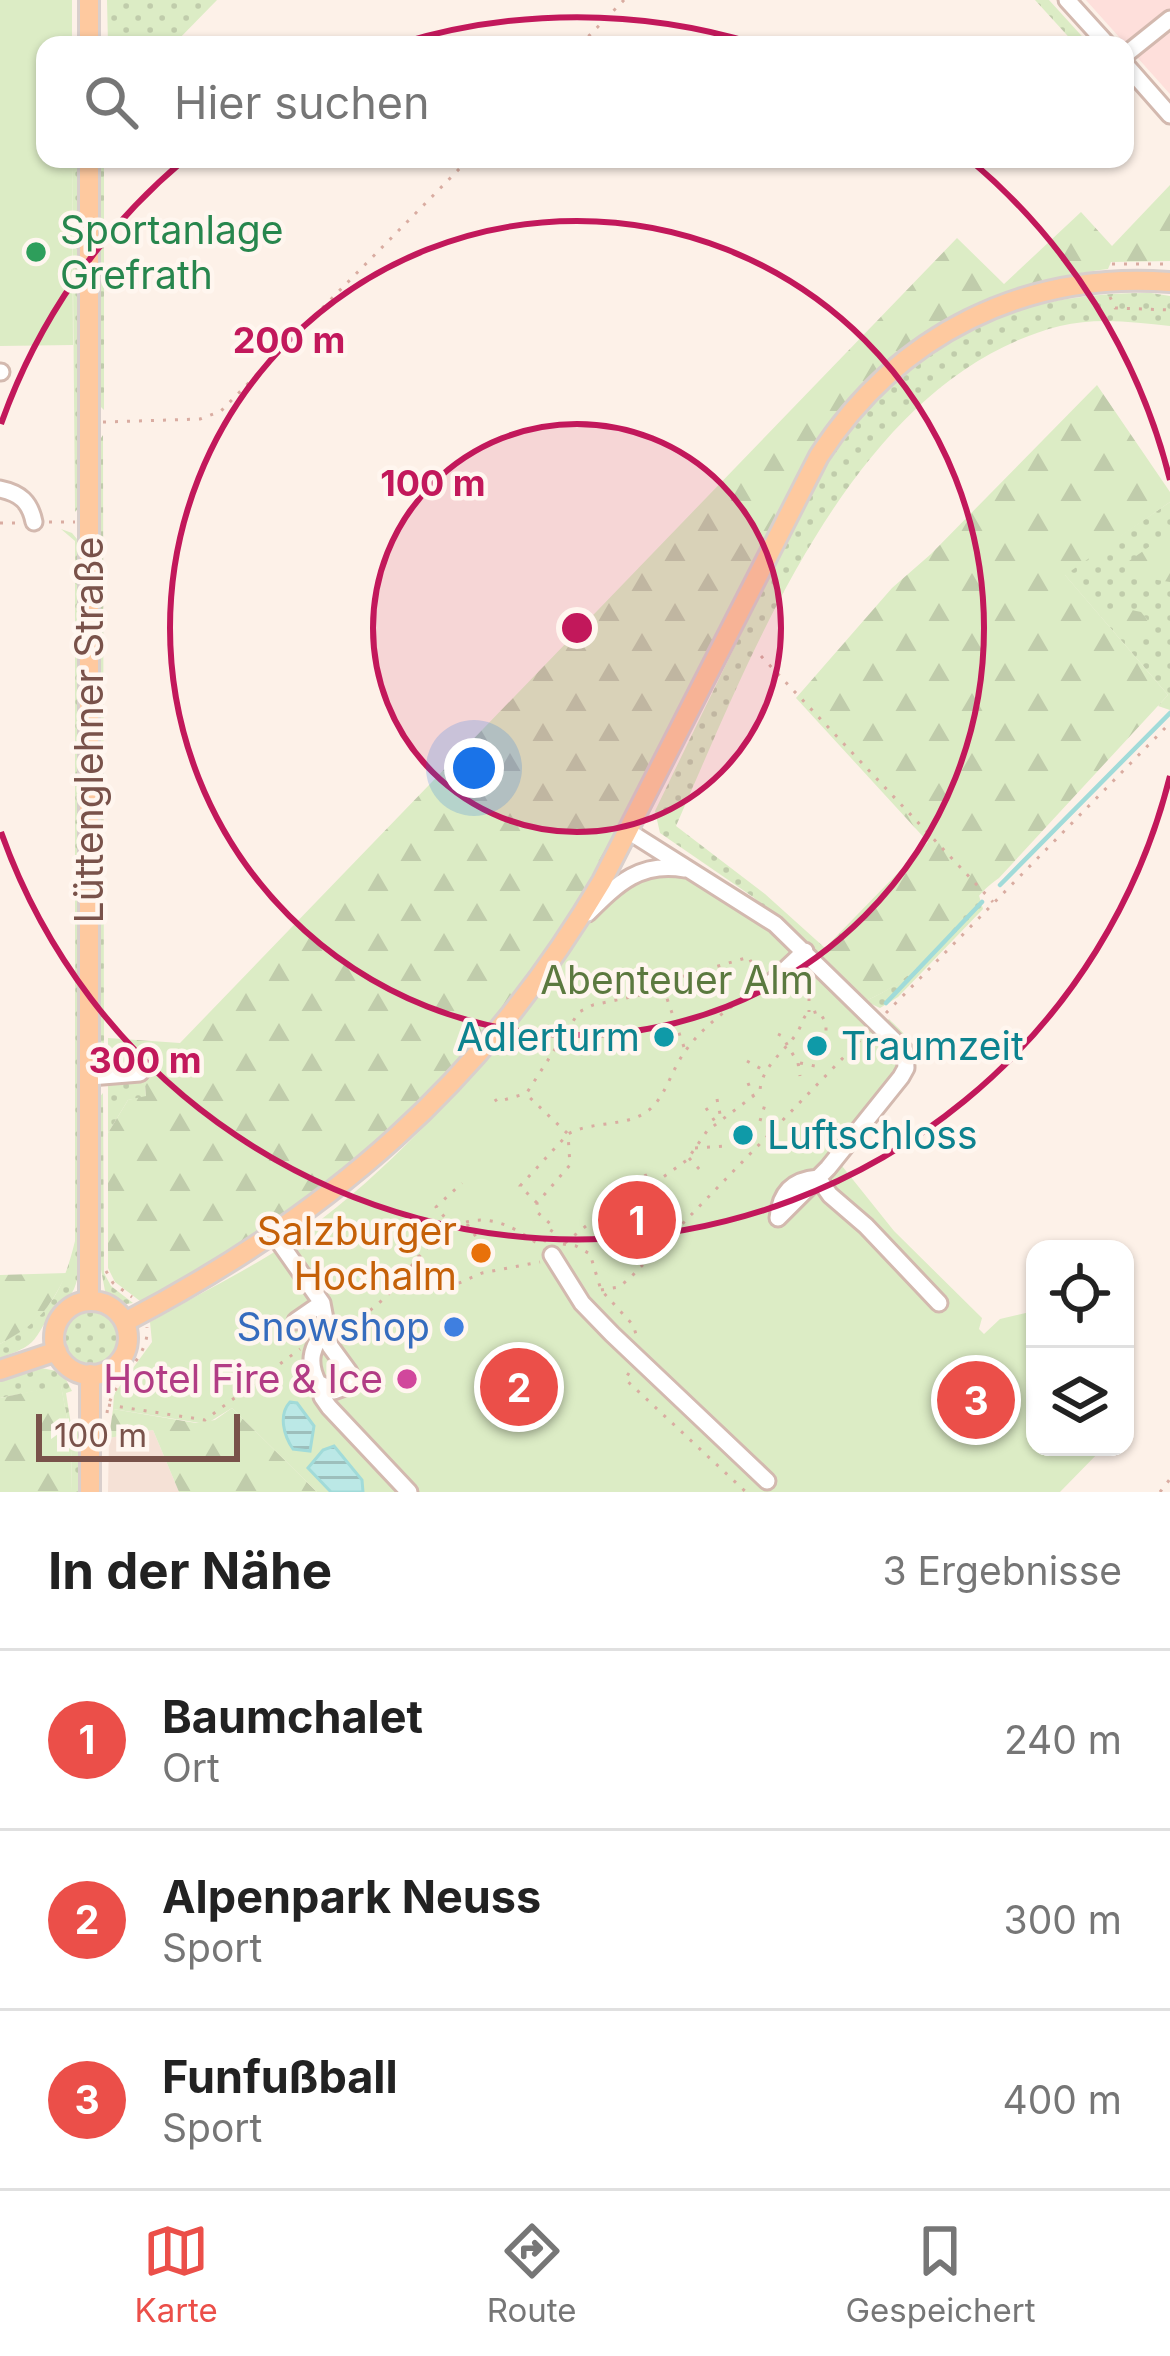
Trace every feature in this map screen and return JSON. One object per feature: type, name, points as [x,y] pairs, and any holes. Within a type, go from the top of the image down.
[{"type":"main road","points":[[89,0],[89,36]]},
{"type":"main road","name":"Lüttenglehner Straße","points":[[89,168],[89,1301]]},
{"type":"main road","points":[[133,1318],[89,1301],[76,1304],[61,1317],[55,1336],[57,1351],[70,1368],[90,1374],[106,1371],[122,1358],[133,1318],[275,1236],[346,1182],[438,1098],[498,1031],[574,928],[808,476],[863,398],[912,352],[966,318],[1040,292],[1110,281],[1170,282]]},
{"type":"main road","points":[[0,1370],[57,1351]]},
{"type":"main road","points":[[90,1374],[90,1492]]},
{"type":"street","points":[[1067,0],[1100,36]]},
{"type":"street","points":[[1134,48],[1170,19]]},
{"type":"street","points":[[1134,74],[1170,115]]},
{"type":"street","points":[[0,489],[24,499],[32,508],[34,522]]},
{"type":"street","points":[[628,831],[775,924],[902,1045],[906,1068],[818,1178],[778,1219]]},
{"type":"street","points":[[574,928],[612,889],[638,871],[667,866],[694,871]]},
{"type":"street","points":[[769,985],[805,951]]},
{"type":"street","points":[[89,1077],[140,1073]]},
{"type":"street","points":[[818,1178],[836,1189],[939,1303]]},
{"type":"street","points":[[275,1236],[320,1300],[312,1367],[322,1397],[409,1492]]},
{"type":"street","points":[[551,1250],[582,1303],[767,1481]]},
{"type":"street","points":[[296,1316],[320,1300]]},
{"type":"street","points":[[315,1342],[346,1365],[349,1380],[339,1390],[322,1388]]},
{"type":"path","points":[[589,36],[624,0]]},
{"type":"path","points":[[89,422],[200,419],[220,411],[460,168]]},
{"type":"path","points":[[1110,281],[1110,302],[1115,308],[1170,310]]},
{"type":"path","points":[[0,523],[89,522]]},
{"type":"path","points":[[761,656],[994,903]]},
{"type":"path","points":[[601,1290],[619,1287],[630,1278],[1170,723]]},
{"type":"path","points":[[526,1094],[579,1012],[664,990],[674,979],[749,957],[751,962]]},
{"type":"path","points":[[537,1203],[520,1186],[568,1134],[585,1124],[623,1120],[651,1109],[685,1050],[742,999],[769,985]]},
{"type":"path","points":[[664,990],[685,1050]]},
{"type":"path","points":[[808,998],[809,1014]]},
{"type":"path","points":[[782,1038],[796,1034],[800,1020],[819,1011],[826,1031]]},
{"type":"path","points":[[418,1254],[443,1290],[482,1273],[532,1267],[612,1204],[642,1191],[688,1157],[719,1122],[760,1091],[766,1072],[777,1060],[784,1026]]},
{"type":"path","points":[[782,1038],[798,1063],[800,1076]]},
{"type":"path","points":[[747,1061],[766,1072]]},
{"type":"path","points":[[798,1063],[815,1066]]},
{"type":"path","points":[[748,1083],[753,1097]]},
{"type":"path","points":[[505,1086],[512,1094]]},
{"type":"path","points":[[760,1091],[769,1100],[760,1120]]},
{"type":"path","points":[[494,1099],[526,1094],[568,1134],[570,1165],[537,1203],[537,1212],[554,1227],[551,1250]]},
{"type":"path","points":[[717,1099],[719,1122]]},
{"type":"path","points":[[706,1108],[719,1122]]},
{"type":"path","points":[[693,1148],[725,1146]]},
{"type":"path","points":[[688,1157],[700,1170]]},
{"type":"path","points":[[645,1174],[656,1198],[654,1209]]},
{"type":"path","points":[[637,1178],[642,1191]]},
{"type":"path","points":[[453,1228],[436,1207],[462,1183]]},
{"type":"path","points":[[607,1196],[612,1204]]},
{"type":"path","points":[[656,1198],[673,1197]]},
{"type":"path","points":[[606,1210],[628,1247]]},
{"type":"path","points":[[108,1405],[205,1420],[392,1290],[418,1254],[453,1228],[486,1221],[510,1226],[551,1250],[590,1254],[601,1290],[633,1325],[640,1359],[626,1378],[746,1492]]},
{"type":"path","points":[[466,1223],[477,1238]]},
{"type":"path","points":[[507,1234],[510,1226]]},
{"type":"path","points":[[106,1424],[108,1394],[146,1346],[147,1328],[133,1318]]},
{"type":"path","points":[[1160,1492],[1170,1479]]},
{"type":"shaded area","points":[[1086,0],[1170,0],[1170,94],[1134,54],[1134,36],[1118,36]]},
{"type":"shaded area","points":[[153,1430],[179,1492],[108,1492],[109,1438]]},
{"type":"green space","name":"Sportanlage Grefrath","points":[[0,0],[72,0],[72,36],[36,36],[36,168],[72,168],[73,345],[0,346]]},
{"type":"green space","points":[[107,0],[217,0],[182,36],[108,36]]},
{"type":"green space","points":[[1035,0],[1049,0],[1082,36],[1068,36]]},
{"type":"green space","points":[[72,168],[82,168],[82,504],[75,512]]},
{"type":"green space","points":[[97,168],[104,168],[104,410],[97,403]]},
{"type":"green space","points":[[1170,185],[1170,261],[1111,262],[1108,269],[1023,287],[983,303],[909,345],[847,403],[798,477],[564,926],[512,999],[420,1101],[316,1192],[201,1268],[140,1301],[115,1282],[108,1268],[108,1133],[128,1100],[146,1096],[144,1073],[121,1074],[108,1066],[108,1038],[180,1043],[957,238],[1004,284],[1081,212],[1112,246]]},
{"type":"green space","points":[[1151,293],[1170,296],[1170,326],[1101,321],[1060,326],[988,355],[924,401],[868,461],[820,530],[777,605],[676,826],[765,894],[825,948],[819,954],[753,897],[660,833],[655,811],[809,493],[839,444],[873,403],[909,368],[949,340],[1041,304]]},
{"type":"green space","points":[[1097,385],[1170,492],[1170,502],[1065,575],[1168,695],[924,960],[903,979],[865,1001],[819,954],[928,842],[796,698],[892,588]]},
{"type":"green space","points":[[103,435],[104,1065],[97,1057],[97,444]]},
{"type":"green space","points":[[1170,502],[1170,710],[1158,706],[1168,695],[1064,574]]},
{"type":"green space","points":[[61,529],[82,545],[82,1241],[72,1292],[30,1344],[0,1358],[0,1344],[30,1324],[51,1302],[75,1241],[75,541]]},
{"type":"green space","points":[[1170,532],[1170,582],[1139,577],[1129,561]]},
{"type":"green space","points":[[1122,608],[1141,612],[1150,623],[1142,643],[1130,640],[1116,621]]},
{"type":"green space","name":"Abenteuer Alm","points":[[661,873],[724,896],[780,935],[877,1030],[889,1019],[911,1043],[917,1057],[914,1074],[842,1166],[894,1231],[982,1318],[979,1329],[984,1334],[1000,1319],[1026,1313],[1026,1456],[1095,1456],[1060,1492],[317,1492],[232,1408],[206,1424],[113,1409],[114,1394],[152,1342],[150,1322],[277,1250],[351,1195],[433,1117],[482,1062],[594,917],[637,882]]},
{"type":"green space","points":[[978,892],[983,909],[898,997],[880,1008],[865,1001],[899,982],[929,955]]},
{"type":"green space","points":[[144,1072],[146,1097],[128,1100],[108,1133],[108,1084]]},
{"type":"green space","points":[[103,1093],[104,1273],[111,1286],[133,1303],[126,1304],[105,1291],[97,1248],[97,1100]]},
{"type":"green space","points":[[67,1273],[41,1315],[0,1344],[0,1275]]},
{"type":"green space","points":[[90,1307],[110,1316],[119,1336],[110,1356],[90,1365],[70,1356],[61,1336],[70,1316]]},
{"type":"green space","points":[[41,1368],[62,1372],[72,1391],[66,1393],[72,1431],[78,1431],[82,1492],[71,1492],[72,1446],[61,1386],[0,1398],[0,1381]]},
{"type":"green space","points":[[61,1385],[72,1446],[71,1492],[0,1492],[0,1398]]},
{"type":"green space","points":[[232,1408],[317,1492],[179,1492],[153,1430],[109,1438],[113,1409],[196,1423],[215,1420]]},
{"type":"water","points":[[290,1402],[297,1403],[314,1426],[310,1451],[293,1449],[287,1438],[283,1419]]},
{"type":"water","points":[[334,1446],[362,1480],[363,1492],[331,1492],[308,1468],[323,1450]]},
{"type":"waterway","points":[[1000,885],[1170,713]]},
{"type":"waterway","points":[[886,1003],[982,902]]},
{"type":"place","name":"Sportanlage Grefrath","points":[[36,252]]},
{"type":"place","name":"Adlerturm","points":[[664,1037]]},
{"type":"place","name":"Traumzeit","points":[[817,1046]]},
{"type":"place","name":"Luftschloss","points":[[743,1135]]},
{"type":"place","name":"Baumchalet","points":[[637,1220]]},
{"type":"place","name":"Salzburger Hochalm","points":[[481,1253]]},
{"type":"place","name":"Snowshop","points":[[454,1327]]},
{"type":"place","name":"Hotel Fire & Ice","points":[[407,1379]]},
{"type":"place","name":"Alpenpark Neuss","points":[[519,1387]]},
{"type":"place","name":"Funfußball","points":[[976,1400]]}]
